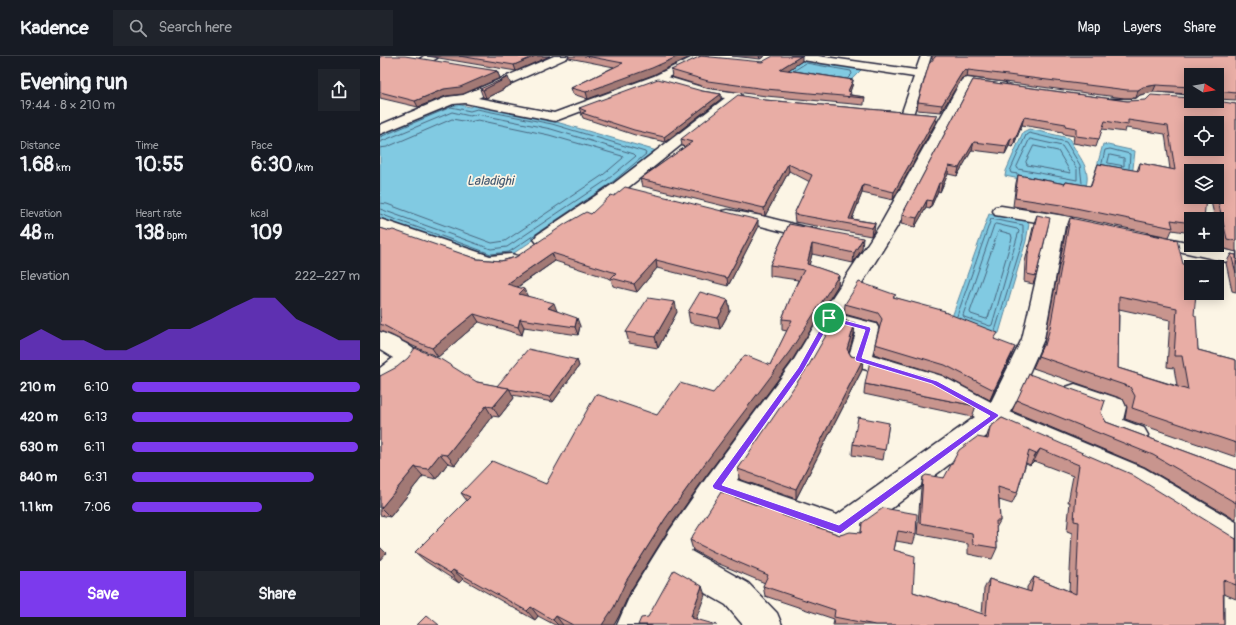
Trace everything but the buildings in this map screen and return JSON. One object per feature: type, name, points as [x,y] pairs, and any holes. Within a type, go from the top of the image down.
[{"type":"street","points":[[465,99],[563,56]]},
{"type":"street","points":[[380,130],[451,100],[465,99],[555,117],[658,78],[702,56],[716,59]]},
{"type":"street","points":[[796,56],[919,74]]},
{"type":"street","points":[[907,115],[926,56]]},
{"type":"street","points":[[419,59],[437,59]]},
{"type":"street","points":[[500,73],[516,76]]},
{"type":"street","points":[[658,78],[707,92],[751,99]]},
{"type":"street","points":[[634,625],[644,603],[671,557],[716,486],[800,369],[869,243],[891,222],[933,117],[967,81],[1015,87]]},
{"type":"street","points":[[380,224],[489,262],[512,260],[619,187],[662,152],[736,96]]},
{"type":"street","points":[[1105,100],[1124,103],[1139,103],[1143,98],[1155,96],[1184,99]]},
{"type":"street","points":[[894,114],[933,117]]},
{"type":"street","points":[[619,187],[641,193]]},
{"type":"street","points":[[713,211],[814,234],[834,237]]},
{"type":"street","points":[[1001,211],[1070,222],[1033,339],[1037,380]]},
{"type":"street","points":[[1136,236],[1236,258]]},
{"type":"street","points":[[829,318],[868,329],[859,359],[934,382],[995,416],[1082,452],[1134,476],[1236,538]]},
{"type":"street","points":[[380,340],[410,357],[380,380]]},
{"type":"street","points":[[716,486],[840,530],[995,416],[1006,398],[1037,380],[1114,407],[1109,425],[1154,442]]},
{"type":"street","points":[[671,557],[737,594],[765,625]]},
{"type":"water","points":[[805,59],[862,69],[848,83],[780,72]]},
{"type":"water","name":"Laladighi","points":[[451,103],[470,107],[475,104],[553,121],[657,151],[612,187],[511,255],[491,259],[380,218],[380,134]]},
{"type":"water","points":[[1029,129],[1069,138],[1086,170],[1087,184],[1084,192],[1005,176],[1023,132]]},
{"type":"water","points":[[1103,144],[1135,151],[1132,177],[1096,170]]},
{"type":"water","points":[[989,214],[1027,221],[1029,224],[1026,241],[999,333],[993,336],[952,317]]},
{"type":"route","points":[[829,318],[868,329],[859,359],[934,382],[995,416],[840,530],[716,486],[800,369],[829,318]]}]
